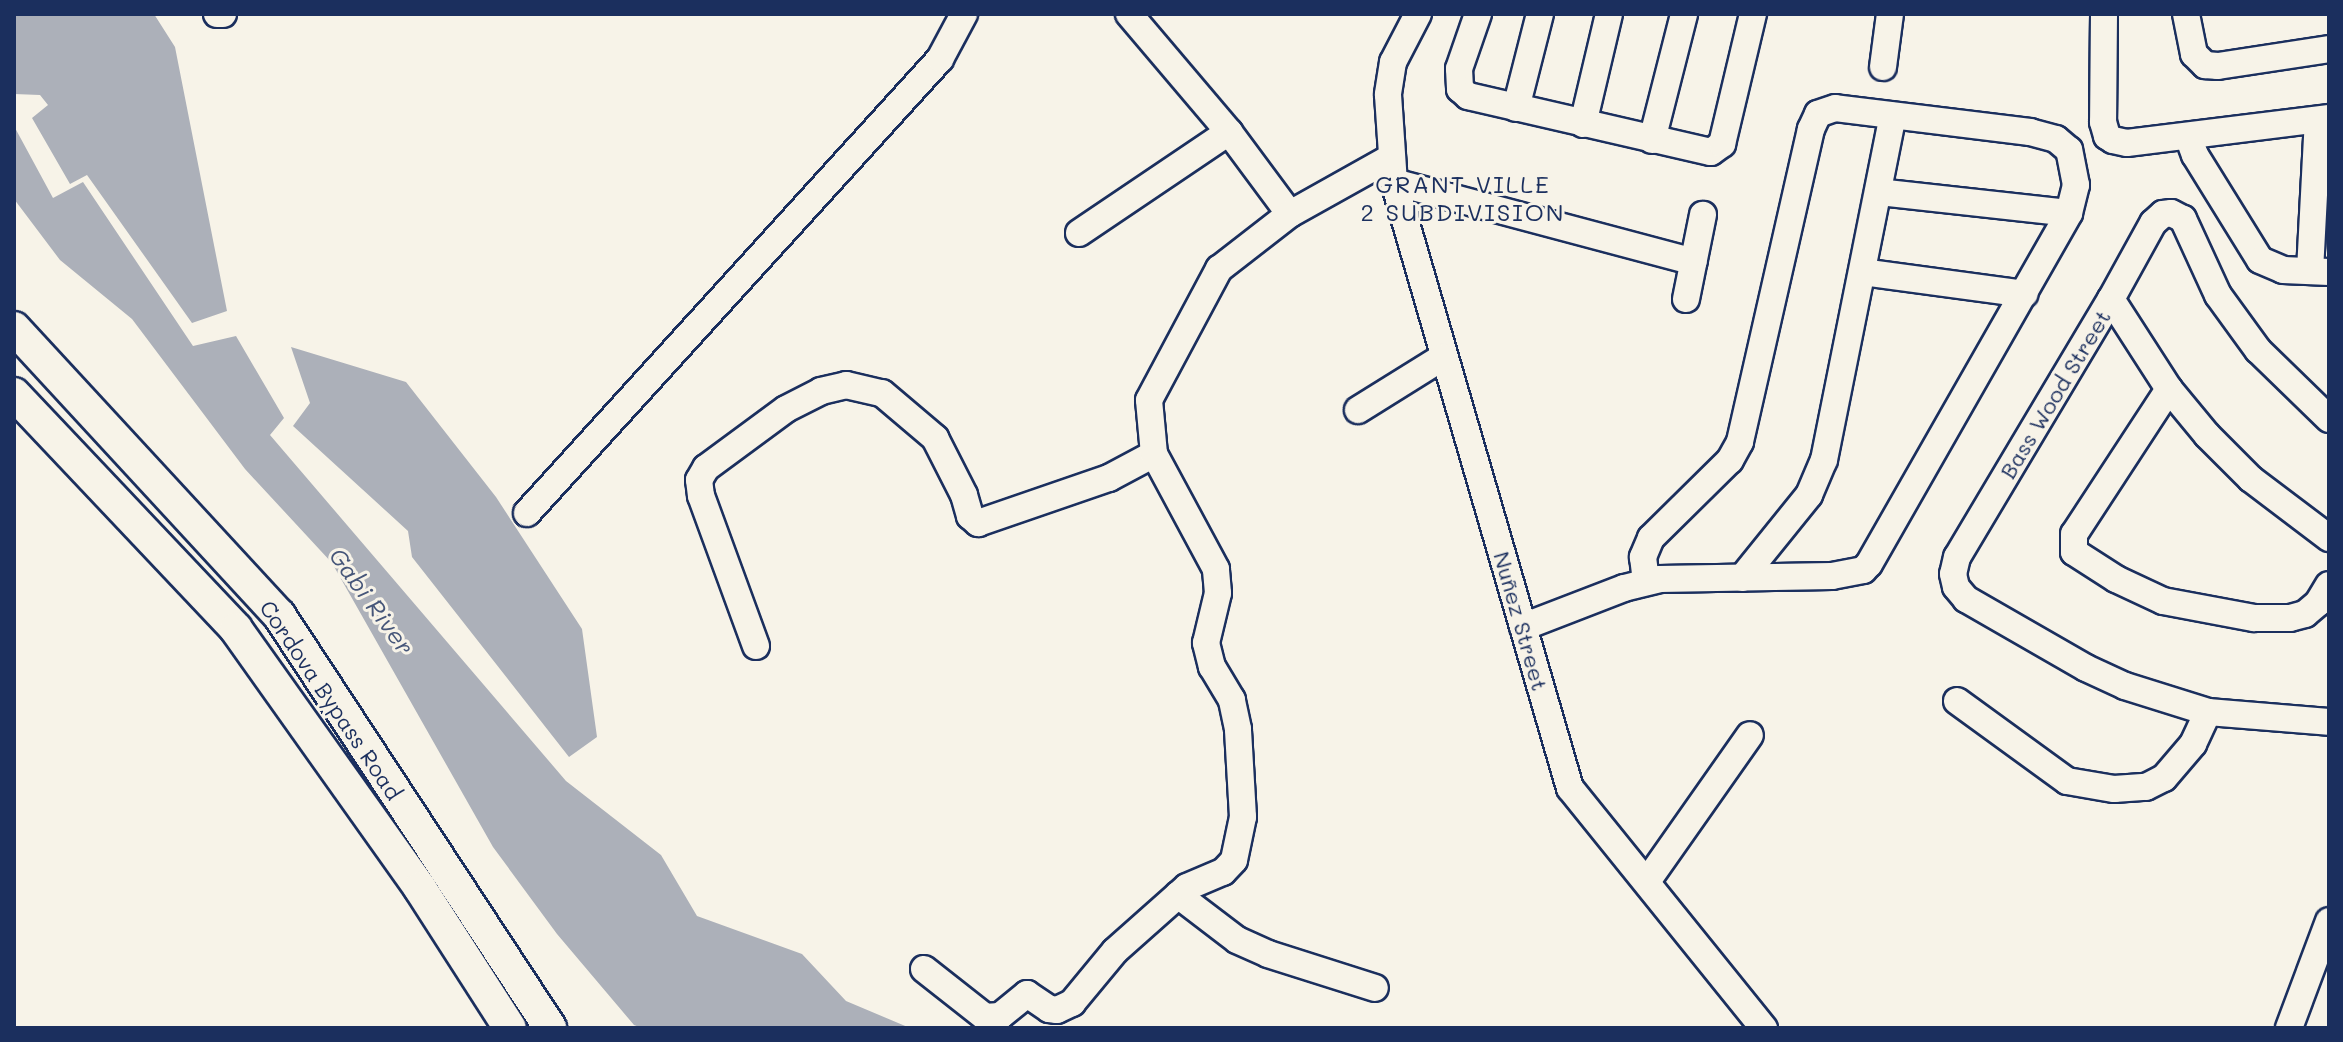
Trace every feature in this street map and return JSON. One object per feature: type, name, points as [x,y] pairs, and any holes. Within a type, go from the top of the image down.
[{"type":"main road","name":"Cordova Bypass Road","points":[[14,328],[279,615],[550,1028]]},
{"type":"main road","name":"Cordova Bypass Road","points":[[14,394],[236,629],[420,888],[510,1028]]},
{"type":"street","points":[[217,14],[223,14]]},
{"type":"street","points":[[527,513],[940,59],[964,14]]},
{"type":"street","points":[[1129,14],[1229,132],[1290,214]]},
{"type":"street","name":"Nuñez Street","points":[[1418,14],[1393,62],[1388,95],[1392,170],[1443,357],[1570,788],[1648,880],[1764,1028]]},
{"type":"street","points":[[1516,108],[1540,14]]},
{"type":"street","points":[[1583,124],[1609,14]]},
{"type":"street","points":[[1652,140],[1684,14]]},
{"type":"street","points":[[1883,67],[1890,14]]},
{"type":"street","points":[[2104,14],[2103,122],[2107,136],[2127,143],[2323,119],[2320,272],[2274,268],[2260,260],[2195,155],[2188,136]]},
{"type":"street","points":[[2186,14],[2194,54],[2211,66],[2329,49]]},
{"type":"street","points":[[1475,15],[1459,69],[1460,89],[1472,98],[1706,152],[1720,147],[1761,16]]},
{"type":"street","points":[[1523,627],[1646,582],[1832,576],[1863,570],[2069,213],[2075,173],[2069,150],[2056,139],[2030,132],[1835,108],[1822,111],[1814,120],[1740,442],[1730,460],[1651,538],[1643,557],[1646,582]]},
{"type":"street","points":[[1742,578],[1809,495],[1819,475],[1893,116]]},
{"type":"street","points":[[1079,233],[1229,132]]},
{"type":"street","points":[[924,969],[985,1017],[1000,1016],[1027,994],[1049,1009],[1057,1010],[1072,1003],[1115,951],[1178,895],[1223,872],[1234,860],[1243,817],[1238,729],[1232,700],[1212,667],[1206,643],[1218,593],[1216,569],[1154,454],[1149,400],[1219,269],[1290,214],[1392,170],[1694,262]]},
{"type":"street","points":[[1879,192],[2069,213]]},
{"type":"street","name":"Bass Wood Street","points":[[2208,712],[2144,693],[2086,668],[1966,599],[1954,582],[1957,557],[2153,223],[2168,213],[2180,217],[2186,224],[2218,295],[2244,332],[2279,373],[2329,419]]},
{"type":"street","points":[[1686,299],[1703,215]]},
{"type":"street","points":[[1863,272],[2025,294]]},
{"type":"street","points":[[2111,299],[2169,389],[2235,464],[2329,538]]},
{"type":"street","points":[[1358,410],[1443,357]]},
{"type":"street","points":[[756,646],[701,496],[699,480],[706,468],[740,442],[786,409],[821,391],[846,385],[882,393],[935,438],[964,495],[970,516],[978,523],[1109,478],[1154,454]]},
{"type":"street","points":[[2169,389],[2074,534],[2074,552],[2116,579],[2163,601],[2254,618],[2290,618],[2305,614],[2329,585]]},
{"type":"street","points":[[1957,701],[2067,781],[2114,789],[2146,787],[2164,778],[2193,744],[2208,712],[2329,722]]},
{"type":"street","points":[[1648,880],[1750,735]]},
{"type":"street","points":[[1178,895],[1237,940],[1268,954],[1375,988]]},
{"type":"street","points":[[2289,1028],[2329,921]]},
{"type":"water","points":[[14,14],[154,14],[175,47],[227,311],[192,323],[87,175],[70,184],[32,118],[48,105],[40,95],[14,94]]},
{"type":"water","name":"Gabi River","points":[[14,126],[53,198],[83,182],[193,346],[236,336],[284,418],[270,435],[566,781],[661,855],[697,916],[802,954],[846,1001],[910,1028],[642,1028],[634,1025],[557,934],[493,847],[332,563],[245,469],[132,319],[60,260],[14,199]]},
{"type":"water","points":[[291,347],[406,382],[496,497],[582,629],[597,737],[569,757],[412,557],[408,531],[293,426],[310,403]]},
{"type":"district","name":"GRANT VILLE 2 SUBDIVISION","points":[[1463,198]]}]
